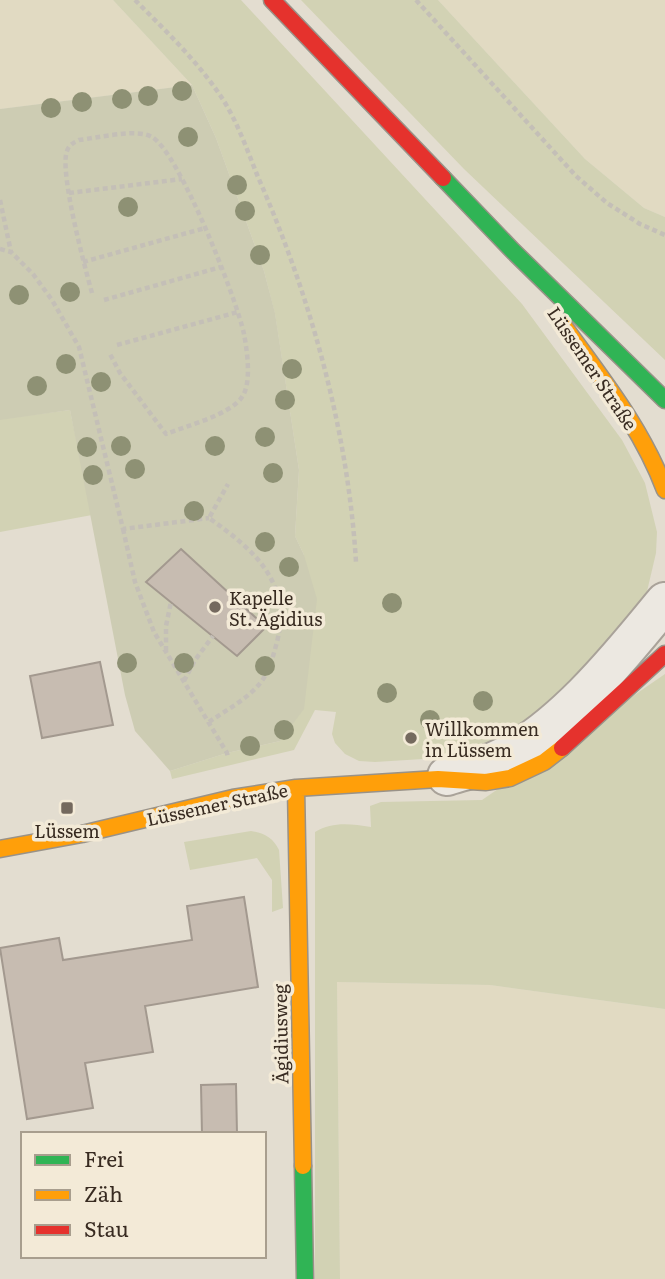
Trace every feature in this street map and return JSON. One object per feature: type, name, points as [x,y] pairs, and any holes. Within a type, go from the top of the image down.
[{"type":"street","points":[[272,0],[513,251],[665,400]]},
{"type":"street","name":"Lüssemer Straße","points":[[513,251],[628,419],[657,466],[665,490]]},
{"type":"street","name":"Lüssemer Straße","points":[[653,643],[665,576]]},
{"type":"street","name":"Lüssemer Straße","points":[[0,849],[82,834],[246,795],[296,788],[438,779],[494,762],[525,744],[653,643],[665,603]]},
{"type":"street","name":"Ägidiusweg","points":[[296,788],[304,1279]]},
{"type":"path","points":[[135,0],[199,68],[222,98],[269,201],[297,280],[332,398],[354,514],[356,562]]},
{"type":"path","points":[[416,0],[576,176],[607,203],[640,224],[665,234]]},
{"type":"path","points":[[92,293],[69,193],[65,160],[67,149],[79,141],[139,133],[149,135],[157,140],[182,179],[205,228],[238,312],[246,349],[247,380],[244,394],[230,408],[166,434],[120,373],[110,354]]},
{"type":"path","points":[[69,193],[182,179]]},
{"type":"path","points":[[0,200],[11,252]]},
{"type":"path","points":[[83,262],[205,228]]},
{"type":"path","points":[[0,249],[11,252],[33,274],[79,346],[143,607],[167,655],[228,753]]},
{"type":"path","points":[[104,300],[221,267]]},
{"type":"path","points":[[117,345],[238,312]]},
{"type":"path","points":[[209,518],[228,484]]},
{"type":"path","points":[[123,529],[209,518],[249,549],[274,583],[281,616],[273,658],[261,682],[209,722]]},
{"type":"path","points":[[167,655],[164,641],[171,602]]},
{"type":"path","points":[[183,682],[213,636]]},
{"type":"shaded area","points":[[0,0],[113,0],[192,85],[0,109]]},
{"type":"shaded area","points":[[438,0],[665,0],[665,217],[644,208],[585,159]]},
{"type":"shaded area","points":[[337,982],[490,985],[665,1009],[665,1279],[340,1279]]},
{"type":"green space","points":[[113,0],[241,0],[522,304],[622,440],[645,483],[657,532],[656,553],[645,600],[597,665],[503,740],[439,758],[359,761],[345,754],[335,743],[332,734],[336,712],[315,710],[294,750],[172,779],[170,771],[227,753],[280,741],[304,555],[295,536],[299,470],[275,314],[264,271],[216,138],[192,85]]},
{"type":"green space","points":[[301,0],[438,0],[585,159],[644,208],[665,217],[665,360],[464,169]]},
{"type":"green space","points":[[192,85],[216,138],[264,271],[275,313],[299,470],[295,536],[304,555],[317,599],[304,709],[280,741],[227,753],[170,771],[135,731],[125,695],[70,410],[0,420],[0,109]]},
{"type":"green space","points":[[70,410],[92,515],[0,532],[0,419]]},
{"type":"green space","points":[[665,674],[665,1009],[490,985],[337,982],[340,1279],[315,1279],[315,832],[335,825],[371,827],[370,806],[381,802],[482,800]]},
{"type":"green space","points":[[251,831],[268,837],[279,850],[283,908],[272,912],[272,880],[257,858],[190,870],[184,842]]},
{"type":"building","name":"Kapelle St. Ägidius","points":[[181,549],[266,627],[237,656],[146,582]]},
{"type":"building","points":[[100,662],[113,725],[42,738],[30,676]]},
{"type":"building","points":[[244,897],[258,987],[145,1006],[153,1052],[85,1063],[93,1108],[27,1119],[0,948],[59,938],[63,960],[192,940],[187,906]]},
{"type":"building","points":[[236,1084],[237,1132],[202,1132],[201,1085]]},
{"type":"traffic: fast","points":[[443,178],[513,251],[665,400]]},
{"type":"traffic: fast","points":[[303,1166],[305,1279]]},
{"type":"traffic: slow","points":[[563,325],[633,425],[665,490]]},
{"type":"traffic: slow","points":[[0,849],[82,834],[233,798],[296,788],[438,779],[486,782],[510,778],[544,762],[562,748]]},
{"type":"traffic: slow","points":[[296,788],[303,1166]]},
{"type":"traffic: jam","points":[[272,0],[443,178]]},
{"type":"traffic: jam","points":[[562,748],[665,654]]},
{"type":"place","name":"Kapelle St. Ägidius","points":[[215,607]]},
{"type":"place","name":"Willkommen in Lüssem","points":[[411,738]]},
{"type":"place","name":"Lüssem","points":[[67,808]]}]
